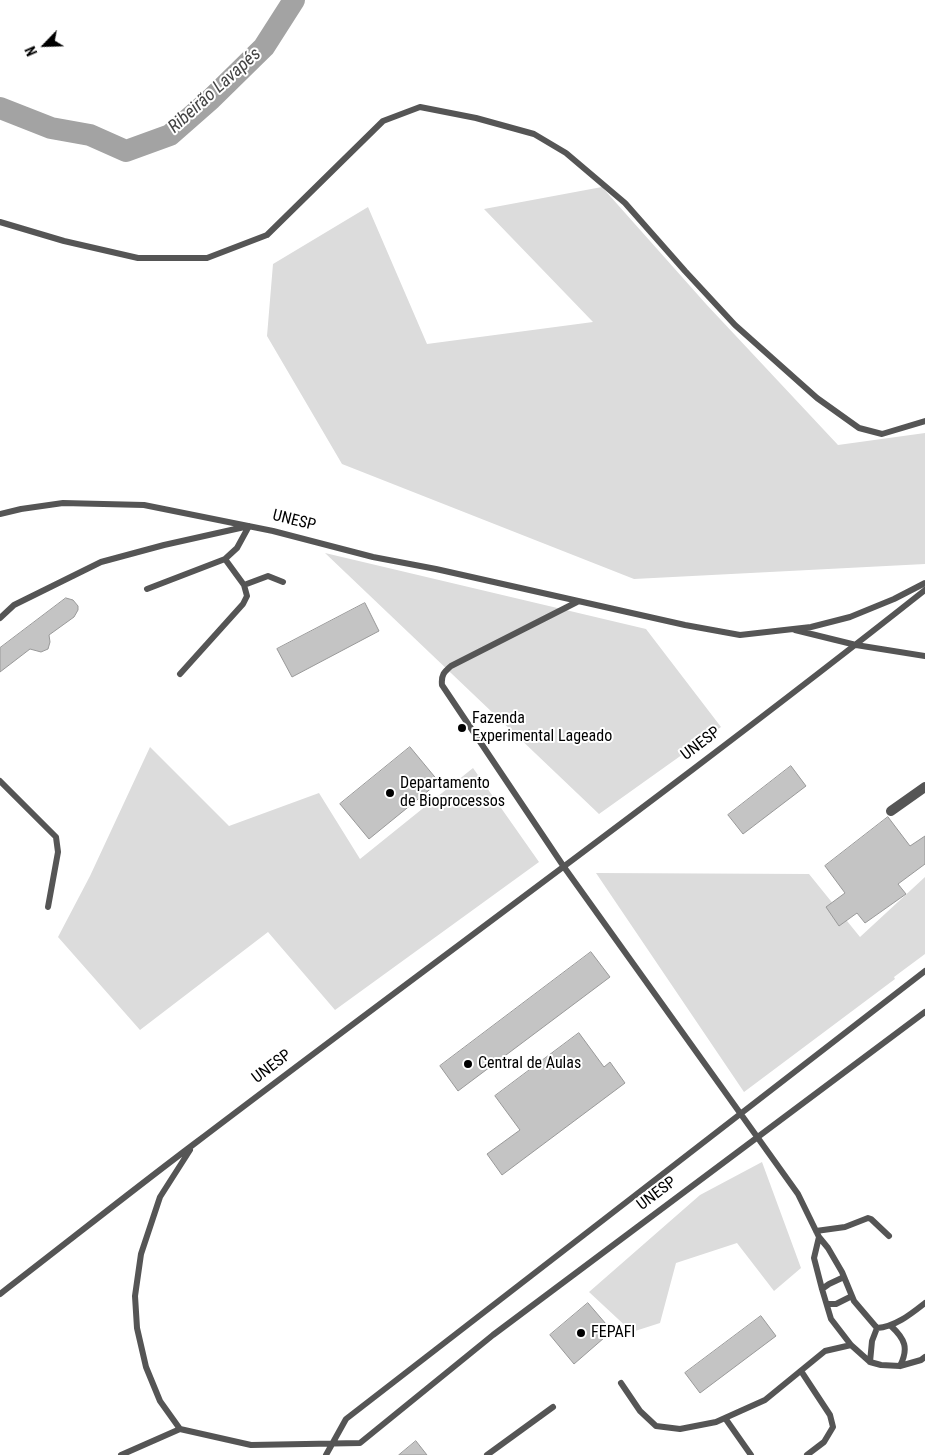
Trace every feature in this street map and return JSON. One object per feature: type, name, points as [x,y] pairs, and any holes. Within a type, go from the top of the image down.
[{"type":"street","points":[[891,812],[925,787]]},
{"type":"lane","points":[[0,222],[64,241],[138,258],[207,258],[268,235],[383,122],[420,107],[476,118],[534,134],[566,153],[625,203],[684,272],[735,325],[817,398],[859,428],[882,434],[925,421]]},
{"type":"lane","name":"UNESP","points":[[0,514],[20,509],[64,503],[144,505],[249,526],[373,557],[436,569],[685,626],[740,635],[811,627],[850,617],[894,599],[925,583]]},
{"type":"lane","points":[[147,589],[225,559],[236,548],[249,526]]},
{"type":"lane","points":[[0,618],[14,605],[102,562],[164,545],[249,526]]},
{"type":"lane","points":[[180,674],[243,604],[247,596],[244,585],[225,559]]},
{"type":"lane","points":[[244,585],[268,576],[283,582]]},
{"type":"lane","name":"UNESP","points":[[0,1294],[193,1144],[564,867],[925,590]]},
{"type":"lane","points":[[577,602],[451,666],[444,672],[442,684],[564,867],[798,1194],[817,1234],[828,1248],[844,1277],[854,1301],[878,1328]]},
{"type":"lane","name":"UNESP","points":[[789,629],[856,644],[925,656]]},
{"type":"lane","points":[[0,781],[56,837],[58,852],[48,907]]},
{"type":"lane","name":"UNESP","points":[[333,1442],[346,1419],[925,971]]},
{"type":"lane","name":"UNESP","points":[[180,1430],[251,1445],[360,1443],[493,1335],[925,1012]]},
{"type":"lane","points":[[121,1455],[180,1430],[160,1401],[146,1367],[137,1328],[135,1296],[141,1254],[160,1197],[193,1144]]},
{"type":"lane","points":[[817,1234],[845,1227],[868,1218],[889,1236]]},
{"type":"lane","points":[[817,1234],[814,1258],[831,1319],[851,1345],[870,1362],[881,1365],[900,1366],[921,1360],[925,1356]]},
{"type":"lane","points":[[822,1289],[844,1277]]},
{"type":"lane","points":[[827,1304],[836,1304],[852,1296]]},
{"type":"lane","points":[[878,1328],[891,1326],[925,1303]]},
{"type":"lane","points":[[891,1326],[898,1332],[905,1346],[905,1356],[900,1366]]},
{"type":"lane","points":[[870,1362],[872,1341],[878,1328]]},
{"type":"lane","points":[[621,1383],[640,1411],[656,1426],[680,1429],[716,1422],[765,1400],[825,1352],[851,1345]]},
{"type":"lane","points":[[801,1371],[830,1414],[833,1427],[824,1442],[807,1455]]},
{"type":"lane","points":[[487,1455],[554,1407]]},
{"type":"lane","points":[[725,1418],[751,1455]]},
{"type":"lane","points":[[326,1455],[333,1442]]},
{"type":"shaded area","points":[[602,187],[706,304],[838,445],[925,433],[925,564],[634,579],[342,464],[267,336],[273,264],[368,207],[427,344],[593,322],[484,209]]},
{"type":"shaded area","points":[[325,553],[646,629],[721,727],[599,814]]},
{"type":"shaded area","points":[[150,747],[229,826],[319,793],[360,859],[473,768],[539,862],[335,1010],[268,932],[140,1030],[58,937],[90,876]]},
{"type":"shaded area","points":[[596,873],[809,874],[860,937],[925,877],[925,954],[894,977],[895,979],[744,1092]]},
{"type":"shaded area","points":[[762,1162],[801,1268],[774,1291],[737,1243],[676,1263],[660,1323],[632,1332],[589,1292],[700,1195]]},
{"type":"building","points":[[66,598],[73,600],[78,606],[78,610],[74,617],[49,635],[48,649],[41,652],[30,649],[0,672],[0,648]]},
{"type":"building","points":[[365,603],[379,631],[292,677],[277,649]]},
{"type":"building","name":"Departamento de Bioprocessos","points":[[410,747],[439,782],[369,839],[340,804]]},
{"type":"building","points":[[791,766],[806,786],[743,834],[728,815]]},
{"type":"building","points":[[888,817],[910,846],[925,836],[925,864],[898,884],[906,894],[865,923],[857,913],[839,926],[826,907],[845,893],[825,866]]},
{"type":"building","points":[[591,952],[610,977],[458,1091],[440,1066]]},
{"type":"building","points":[[579,1033],[604,1067],[610,1062],[625,1083],[502,1175],[487,1154],[520,1130],[495,1096]]},
{"type":"building","name":"FEPAFI","points":[[588,1303],[612,1331],[574,1364],[550,1335]]},
{"type":"building","points":[[761,1316],[776,1336],[700,1393],[685,1373]]},
{"type":"building","points":[[416,1441],[427,1455],[399,1455]]},
{"type":"waterway","name":"Ribeirão Lavapés","points":[[0,108],[51,128],[90,135],[126,151],[170,135],[211,99],[264,47],[294,0]]},
{"type":"place","name":"Fazenda Experimental Lageado","points":[[462,728]]},
{"type":"place","name":"Departamento de Bioprocessos","points":[[390,793]]},
{"type":"place","name":"Central de Aulas","points":[[468,1064]]},
{"type":"place","name":"FEPAFI","points":[[581,1333]]}]
